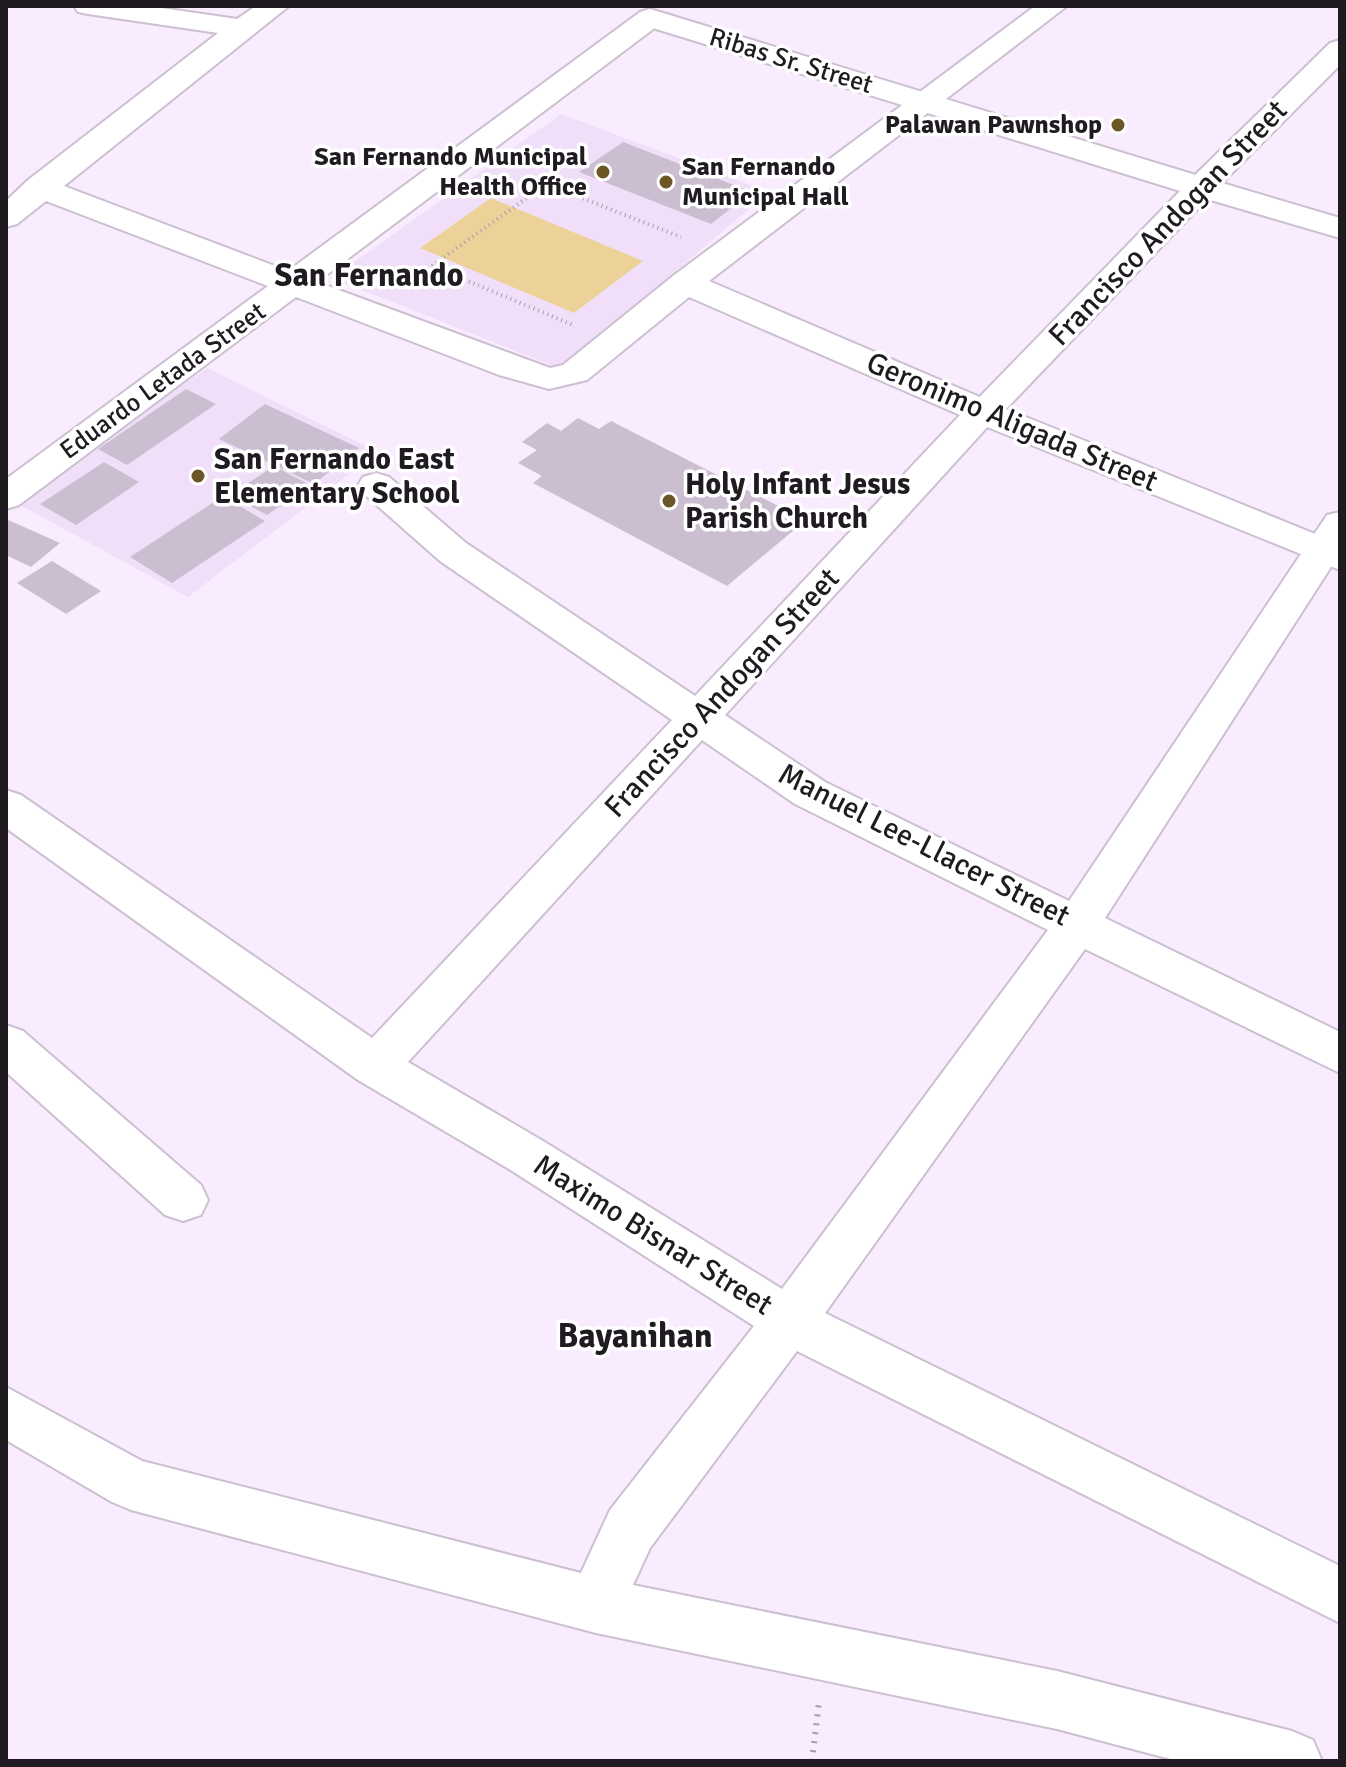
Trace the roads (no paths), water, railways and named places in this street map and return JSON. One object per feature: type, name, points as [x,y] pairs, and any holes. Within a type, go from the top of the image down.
[{"type":"street","points":[[88,6],[242,28]]},
{"type":"street","points":[[18,201],[242,28],[275,6]]},
{"type":"street","points":[[18,201],[294,285],[511,368],[549,379],[575,373],[685,283],[1053,6]]},
{"type":"street","name":"Ribas Sr. Street","points":[[646,11],[926,102],[1340,228]]},
{"type":"street","name":"Eduardo Letada Street","points":[[6,497],[294,285],[646,11]]},
{"type":"street","name":"Francisco Andogan Street","points":[[375,1066],[983,412],[1340,49]]},
{"type":"street","name":"Geronimo Aligada Street","points":[[685,283],[983,412],[1334,544]]},
{"type":"street","name":"Manuel Lee-Llacer Street","points":[[376,485],[453,552],[810,793],[1340,1054]]},
{"type":"street","points":[[596,1605],[630,1529],[789,1321],[1078,924],[1334,544]]},
{"type":"street","name":"Maximo Bisnar Street","points":[[6,806],[375,1066],[526,1155],[789,1321],[1340,1595]]},
{"type":"street","points":[[6,1044],[183,1200]]},
{"type":"street","points":[[6,1412],[131,1484],[596,1605],[1057,1700],[1292,1761]]},
{"type":"place","name":"Palawan Pawnshop","points":[[1118,125]]},
{"type":"place","name":"San Fernando Municipal Health Office","points":[[603,172]]},
{"type":"place","name":"San Fernando Municipal Hall","points":[[666,182]]},
{"type":"place","name":"San Fernando East Elementary School","points":[[198,476]]},
{"type":"place","name":"Holy Infant Jesus Parish Church","points":[[669,501]]},
{"type":"district","name":"San Fernando","points":[[369,275]]},
{"type":"district","name":"Bayanihan","points":[[635,1336]]}]
